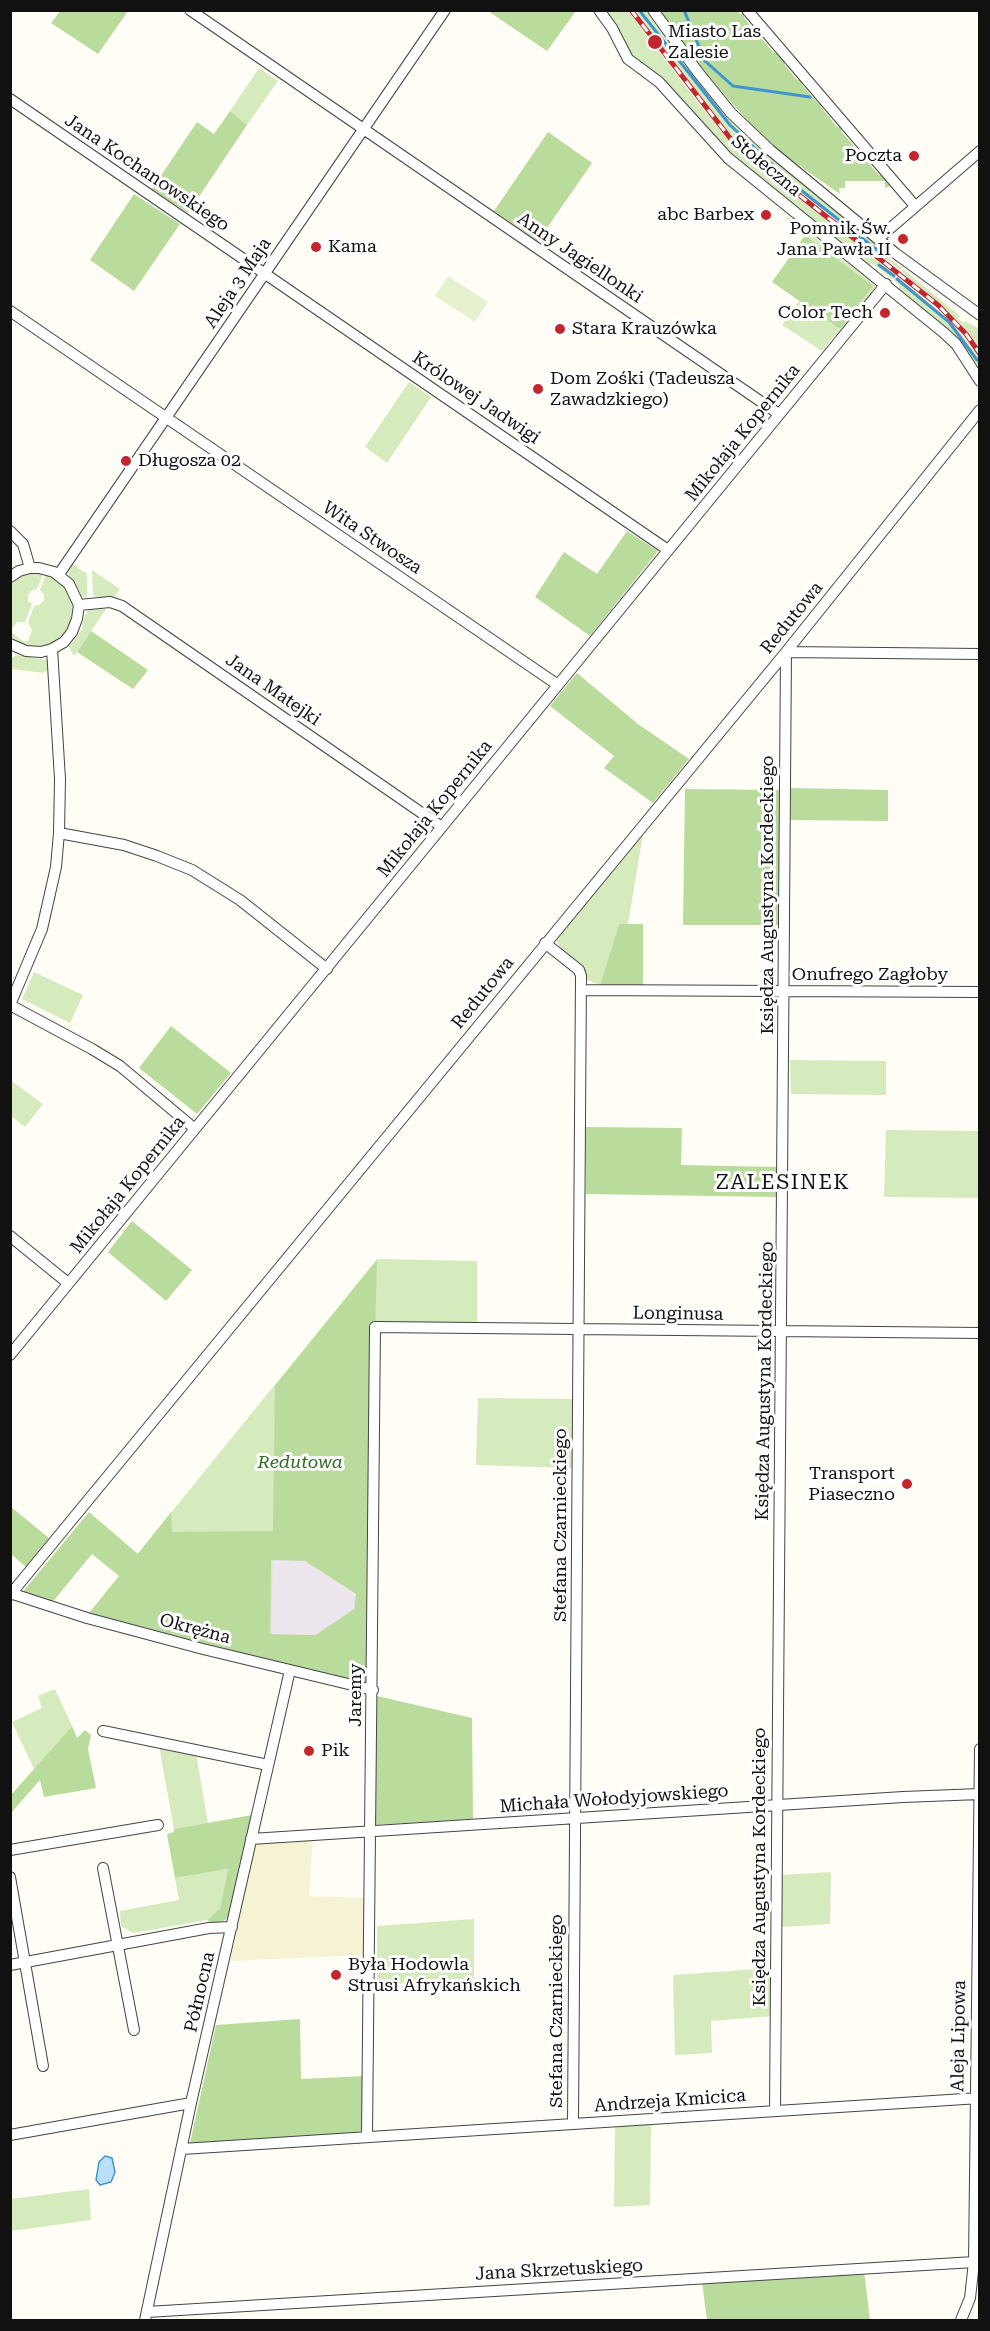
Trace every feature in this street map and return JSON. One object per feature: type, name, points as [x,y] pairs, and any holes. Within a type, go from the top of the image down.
[{"type":"street","name":"Anny Jagiellonki","points":[[190,10],[779,414]]},
{"type":"street","name":"Aleja 3 Maja","points":[[59,574],[445,10]]},
{"type":"street","name":"Stołeczna","points":[[599,10],[612,28],[628,59],[659,82],[728,158],[886,284],[952,340],[980,381]]},
{"type":"street","points":[[653,10],[731,113],[770,150],[879,238],[980,315]]},
{"type":"street","points":[[747,10],[915,206]]},
{"type":"street","name":"Jana Kochanowskiego","points":[[10,99],[265,274]]},
{"type":"street","points":[[879,238],[980,151]]},
{"type":"street","name":"Królowej Jadwigi","points":[[265,274],[668,550]]},
{"type":"street","name":"Mikołaja Kopernika","points":[[10,1355],[886,284]]},
{"type":"street","name":"Wita Stwosza","points":[[10,311],[558,685]]},
{"type":"street","name":"Redutowa","points":[[11,1594],[786,652],[980,410]]},
{"type":"street","points":[[10,531],[23,544],[30,568]]},
{"type":"street","points":[[10,577],[30,568],[39,568],[59,574],[69,584],[79,605],[77,620],[72,632],[64,642],[41,652],[26,651],[11,645]]},
{"type":"street","name":"Jana Matejki","points":[[79,605],[110,602],[122,606],[442,827]]},
{"type":"street","points":[[52,649],[60,779],[59,833],[48,909],[36,946],[10,1005],[120,1066],[195,1130]]},
{"type":"street","points":[[786,652],[980,654]]},
{"type":"street","name":"Księdza Augustyna Kordeckiego","points":[[775,2111],[786,652]]},
{"type":"street","points":[[59,833],[124,845],[192,870],[240,900],[327,969]]},
{"type":"street","name":"Stefana Czarnieckiego","points":[[546,943],[579,970],[581,976],[573,2123]]},
{"type":"street","name":"Onufrego Zagłoby","points":[[581,990],[980,992]]},
{"type":"street","points":[[10,1236],[68,1283]]},
{"type":"street","name":"Longinusa","points":[[375,1327],[980,1333]]},
{"type":"street","name":"Jaremy","points":[[367,2136],[375,1327]]},
{"type":"street","name":"Okrężna","points":[[11,1594],[87,1618],[373,1690]]},
{"type":"street","name":"Północna","points":[[146,2316],[191,2103],[290,1670]]},
{"type":"street","points":[[103,1731],[268,1765]]},
{"type":"street","name":"Aleja Lipowa","points":[[961,2320],[970,2298],[974,2262],[980,1749]]},
{"type":"street","name":"Michała Wołodyjowskiego","points":[[251,1839],[979,1794]]},
{"type":"street","points":[[10,1850],[158,1825]]},
{"type":"street","points":[[103,1868],[134,2030]]},
{"type":"street","points":[[10,1877],[43,2066]]},
{"type":"street","points":[[10,1965],[209,1928],[232,1927]]},
{"type":"street","name":"Andrzeja Kmicica","points":[[182,2149],[977,2098]]},
{"type":"street","points":[[10,2135],[191,2103]]},
{"type":"street","name":"Jana Skrzetuskiego","points":[[146,2316],[974,2262]]},
{"type":"shaded area","points":[[271,1560],[305,1560],[356,1594],[354,1609],[315,1635],[270,1634]]},
{"type":"shaded area","points":[[313,1839],[309,1896],[366,1898],[366,1955],[230,1961],[255,1842]]},
{"type":"green space","points":[[61,10],[128,11],[98,54],[51,23]]},
{"type":"green space","points":[[737,10],[740,14],[744,13],[744,18],[774,53],[777,52],[797,80],[800,79],[802,85],[822,105],[821,107],[837,127],[842,128],[841,131],[879,175],[884,175],[890,186],[885,188],[885,181],[845,181],[845,188],[839,188],[840,194],[784,155],[757,131],[728,99],[689,53],[658,11]]},
{"type":"green space","points":[[488,11],[576,11],[547,51]]},
{"type":"green space","points":[[604,11],[628,11],[730,142],[896,275],[893,279],[871,263],[868,266],[741,164],[635,61]]},
{"type":"green space","points":[[634,11],[647,11],[681,60],[710,95],[769,157],[890,255],[889,258],[902,268],[900,270],[760,161],[726,130]]},
{"type":"green space","points":[[259,68],[278,81],[247,125],[230,111]]},
{"type":"green space","points":[[230,111],[247,125],[188,213],[152,189],[197,122],[214,134]]},
{"type":"green space","points":[[548,132],[592,163],[538,241],[494,211]]},
{"type":"green space","points":[[134,194],[180,224],[134,291],[90,260]]},
{"type":"green space","points":[[788,216],[876,286],[872,291],[874,294],[839,338],[835,335],[822,351],[782,325],[799,301],[840,329],[872,286],[786,220]]},
{"type":"green space","points":[[805,235],[873,286],[840,329],[772,282]]},
{"type":"green space","points":[[903,269],[960,316],[958,319],[979,329],[979,348],[962,325],[901,271]]},
{"type":"green space","points":[[448,276],[488,302],[475,322],[435,296]]},
{"type":"green space","points":[[897,276],[954,324],[977,354],[979,367],[947,329],[899,289],[899,285],[894,280]]},
{"type":"green space","points":[[409,382],[431,397],[387,463],[365,447]]},
{"type":"green space","points":[[627,531],[658,551],[590,636],[535,597],[564,552],[597,574]]},
{"type":"green space","points":[[72,564],[87,574],[87,598],[81,596],[69,576],[68,570]]},
{"type":"green space","points":[[92,570],[120,589],[113,599],[93,596]]},
{"type":"green space","points":[[43,574],[37,589],[32,590],[28,595],[28,601],[32,604],[25,622],[17,622],[11,630],[11,583],[20,576]]},
{"type":"green space","points":[[46,574],[56,579],[67,590],[73,603],[72,618],[66,631],[56,641],[43,647],[29,647],[15,641],[10,631],[24,642],[28,641],[32,630],[28,623],[34,606],[44,600],[44,594],[40,590]]},
{"type":"green space","points":[[89,609],[106,609],[74,656],[69,647],[82,629],[84,617]]},
{"type":"green space","points":[[91,631],[148,670],[133,689],[77,652]]},
{"type":"green space","points":[[16,655],[47,660],[48,670],[43,673],[12,669],[10,659]]},
{"type":"green space","points":[[577,673],[638,724],[689,759],[653,803],[604,768],[614,756],[550,706]]},
{"type":"green space","points":[[791,788],[888,790],[888,821],[791,820]]},
{"type":"green space","points":[[685,789],[781,790],[781,925],[683,925]]},
{"type":"green space","points":[[643,834],[628,924],[619,924],[600,985],[587,980],[582,969],[563,952],[556,940]]},
{"type":"green space","points":[[619,924],[643,924],[643,985],[600,985]]},
{"type":"green space","points":[[34,972],[83,995],[70,1023],[22,999]]},
{"type":"green space","points":[[171,1026],[231,1073],[197,1114],[139,1068]]},
{"type":"green space","points":[[790,1060],[886,1061],[886,1095],[791,1094]]},
{"type":"green space","points":[[10,1080],[43,1104],[25,1127],[11,1116]]},
{"type":"green space","points":[[585,1127],[682,1128],[681,1165],[779,1167],[779,1197],[586,1194]]},
{"type":"green space","points":[[886,1130],[979,1131],[979,1198],[884,1197]]},
{"type":"green space","points":[[132,1221],[192,1270],[166,1301],[108,1252]]},
{"type":"green space","name":"Redutowa","points":[[377,1259],[477,1261],[477,1325],[375,1324],[273,1532],[271,1661],[87,1616]]},
{"type":"green space","name":"Redutowa","points":[[377,1260],[366,1681],[362,1684],[89,1613],[119,1576],[92,1554],[51,1604],[21,1594],[89,1512],[138,1554],[171,1512],[172,1532],[273,1531],[275,1386]],"holes":[[[271,1560],[305,1561],[356,1594],[354,1609],[315,1635],[270,1634]]]},
{"type":"green space","points":[[478,1398],[573,1399],[573,1468],[476,1465]]},
{"type":"green space","points":[[11,1507],[49,1538],[26,1567],[11,1554]]},
{"type":"green space","points":[[55,1689],[72,1726],[34,1769],[12,1722],[42,1708],[38,1696]]},
{"type":"green space","points":[[377,1696],[472,1718],[473,1819],[375,1825]]},
{"type":"green space","points":[[72,1726],[77,1738],[85,1730],[91,1735],[88,1749],[96,1788],[44,1797],[40,1780],[11,1813],[11,1795]]},
{"type":"green space","points":[[159,1746],[196,1754],[208,1823],[174,1829]]},
{"type":"green space","points":[[252,1815],[229,1918],[212,1923],[207,1920],[220,1908],[228,1869],[175,1878],[167,1834],[174,1832],[174,1829]]},
{"type":"green space","points":[[228,1869],[220,1908],[207,1920],[133,1933],[121,1926],[120,1911],[179,1900],[175,1878]]},
{"type":"green space","points":[[831,1872],[830,1924],[782,1927],[782,1875]]},
{"type":"green space","points":[[474,1919],[474,1979],[377,1985],[377,1926]]},
{"type":"green space","points":[[772,1968],[773,2016],[711,2021],[712,2053],[675,2055],[673,1975]]},
{"type":"green space","points":[[300,2019],[301,2079],[365,2076],[364,2132],[190,2143],[216,2025]]},
{"type":"green space","points":[[651,2123],[650,2205],[614,2207],[615,2125]]},
{"type":"green space","points":[[89,2189],[91,2220],[11,2231],[11,2199]]},
{"type":"green space","points":[[864,2271],[870,2320],[707,2320],[702,2282]]},
{"type":"water","points":[[105,2156],[112,2158],[115,2172],[111,2182],[100,2185],[96,2180],[99,2162]]},
{"type":"waterway","points":[[639,10],[730,125],[792,183],[886,257]]},
{"type":"waterway","points":[[684,10],[705,61],[733,86],[810,97]]},
{"type":"waterway","points":[[879,265],[894,276]]},
{"type":"waterway","points":[[897,279],[949,322],[977,360]]},
{"type":"railway","points":[[631,10],[730,138],[938,305],[966,334],[980,354]]},
{"type":"place","name":"Miasto Las Zalesie","points":[[655,42]]},
{"type":"place","name":"Poczta","points":[[914,156]]},
{"type":"place","name":"abc Barbex","points":[[766,215]]},
{"type":"place","name":"Pomnik Św. Jana Pawła II","points":[[903,239]]},
{"type":"place","name":"Kama","points":[[316,247]]},
{"type":"place","name":"Color Tech","points":[[885,313]]},
{"type":"place","name":"Stara Krauzówka","points":[[560,329]]},
{"type":"place","name":"Dom Zośki (Tadeusza Zawadzkiego)","points":[[538,389]]},
{"type":"place","name":"Długosza 02","points":[[126,461]]},
{"type":"place","name":"Transport Piaseczno","points":[[907,1484]]},
{"type":"place","name":"Pik","points":[[309,1751]]},
{"type":"place","name":"Była Hodowla Strusi Afrykańskich","points":[[336,1975]]},
{"type":"district","name":"ZALESINEK","points":[[783,1183]]}]
